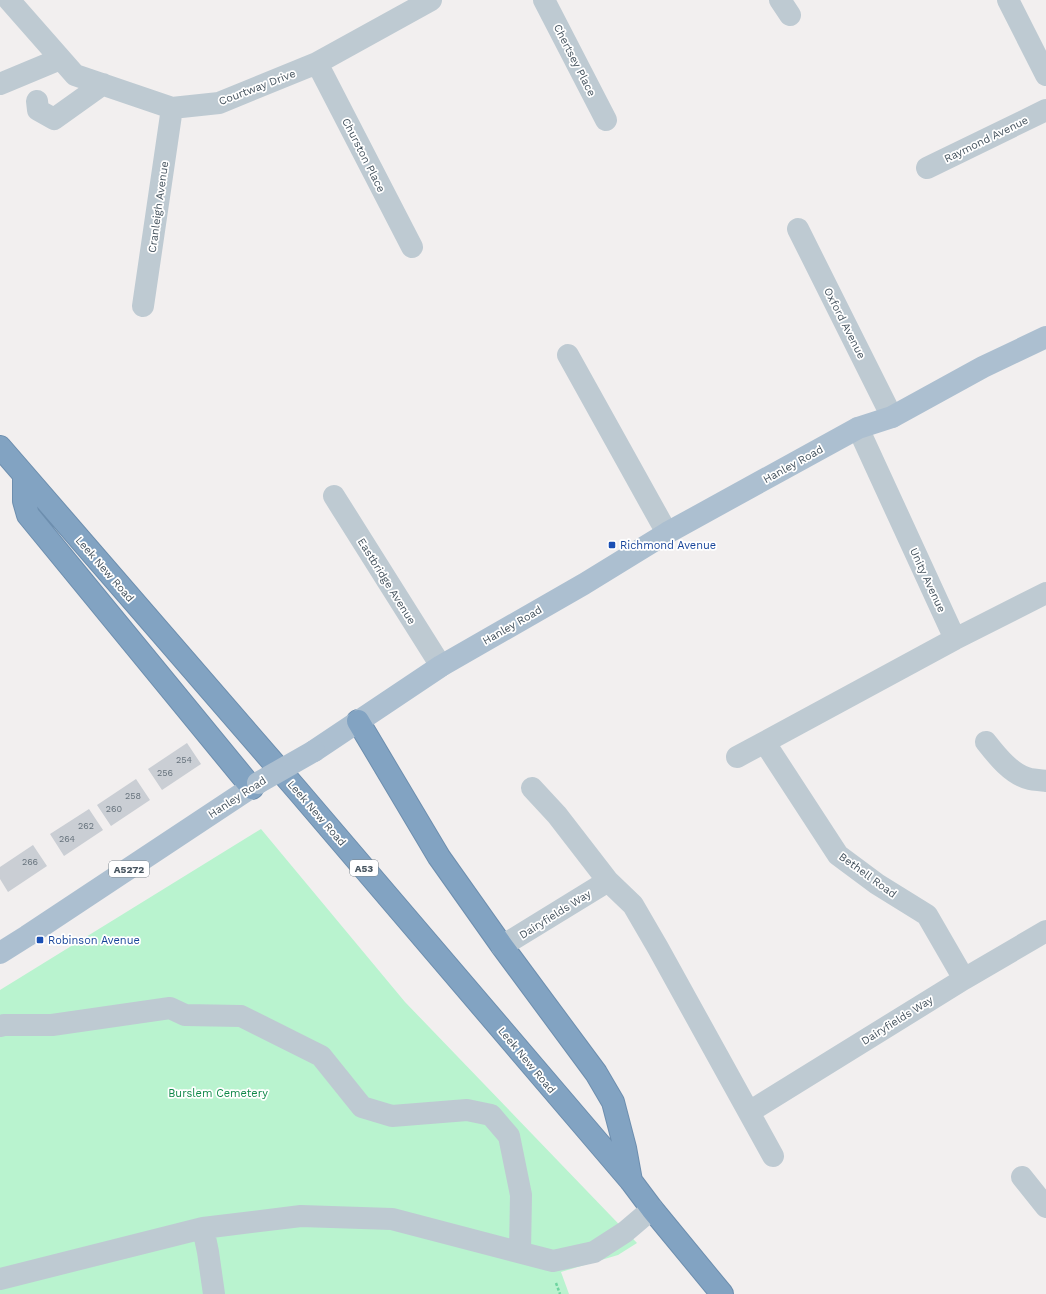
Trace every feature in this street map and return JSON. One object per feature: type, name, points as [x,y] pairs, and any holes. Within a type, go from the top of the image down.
[{"type":"highway","name":"Leek New Road","points":[[0,448],[298,791],[630,1182],[722,1294]]},
{"type":"highway","points":[[24,476],[24,501],[28,515],[255,786]]},
{"type":"highway","points":[[358,721],[439,856],[502,946],[596,1073],[614,1102],[626,1148],[630,1182]]},
{"type":"main road","name":"Hanley Road","points":[[0,952],[27,936],[255,786],[314,751],[441,666],[584,584],[667,533],[858,428],[892,417],[983,368],[1046,338]]},
{"type":"street","name":"Courtway Drive","points":[[8,0],[75,75],[172,108],[219,103],[316,63],[431,0]]},
{"type":"street","name":"Chertsey Place","points":[[544,0],[606,120]]},
{"type":"street","points":[[1008,0],[1046,75]]},
{"type":"street","points":[[0,84],[60,59]]},
{"type":"street","name":"Churston Place","points":[[316,63],[412,248]]},
{"type":"street","points":[[37,101],[38,110],[54,119],[102,84]]},
{"type":"street","name":"Cranleigh Avenue","points":[[143,306],[172,108]]},
{"type":"street","name":"Raymond Avenue","points":[[927,168],[1046,110]]},
{"type":"street","name":"Oxford Avenue","points":[[798,229],[892,417]]},
{"type":"street","points":[[568,355],[667,533]]},
{"type":"street","name":"Unity Avenue","points":[[858,428],[955,639]]},
{"type":"street","name":"Eastbridge Avenue","points":[[334,496],[441,666]]},
{"type":"street","points":[[737,757],[955,639],[1046,593]]},
{"type":"street","points":[[986,742],[997,755],[1016,772],[1029,778],[1046,781]]},
{"type":"street","name":"Bethell Road","points":[[765,743],[838,855],[877,884],[927,915],[964,979]]},
{"type":"street","points":[[532,788],[557,815],[608,881],[633,905],[773,1156]]},
{"type":"street","name":"Dairyfields Way","points":[[502,946],[608,881]]},
{"type":"street","name":"Dairyfields Way","points":[[749,1112],[964,979],[1046,931]]},
{"type":"street","points":[[0,1026],[52,1025],[170,1008],[186,1015],[241,1016],[321,1056],[362,1107],[392,1116],[467,1110],[491,1115],[510,1136],[521,1195],[520,1252]]},
{"type":"street","points":[[1022,1177],[1046,1207]]},
{"type":"street","points":[[0,1279],[203,1228],[301,1216],[392,1219],[553,1261],[594,1252],[625,1232],[652,1209]]},
{"type":"street","points":[[203,1228],[214,1294]]},
{"type":"green space","name":"Burslem Cemetery","points":[[261,829],[405,1002],[637,1243],[618,1255],[561,1272],[569,1294],[0,1294],[0,990]]},
{"type":"building","points":[[187,743],[201,764],[162,790],[148,769]]},
{"type":"building","points":[[136,779],[150,800],[111,826],[97,805]]},
{"type":"building","points":[[89,809],[103,830],[64,856],[50,834]]},
{"type":"building","points":[[33,845],[47,866],[8,892],[0,879],[0,867]]},
{"type":"place","name":"Richmond Avenue","points":[[612,545]]},
{"type":"place","name":"Robinson Avenue","points":[[40,940]]}]
